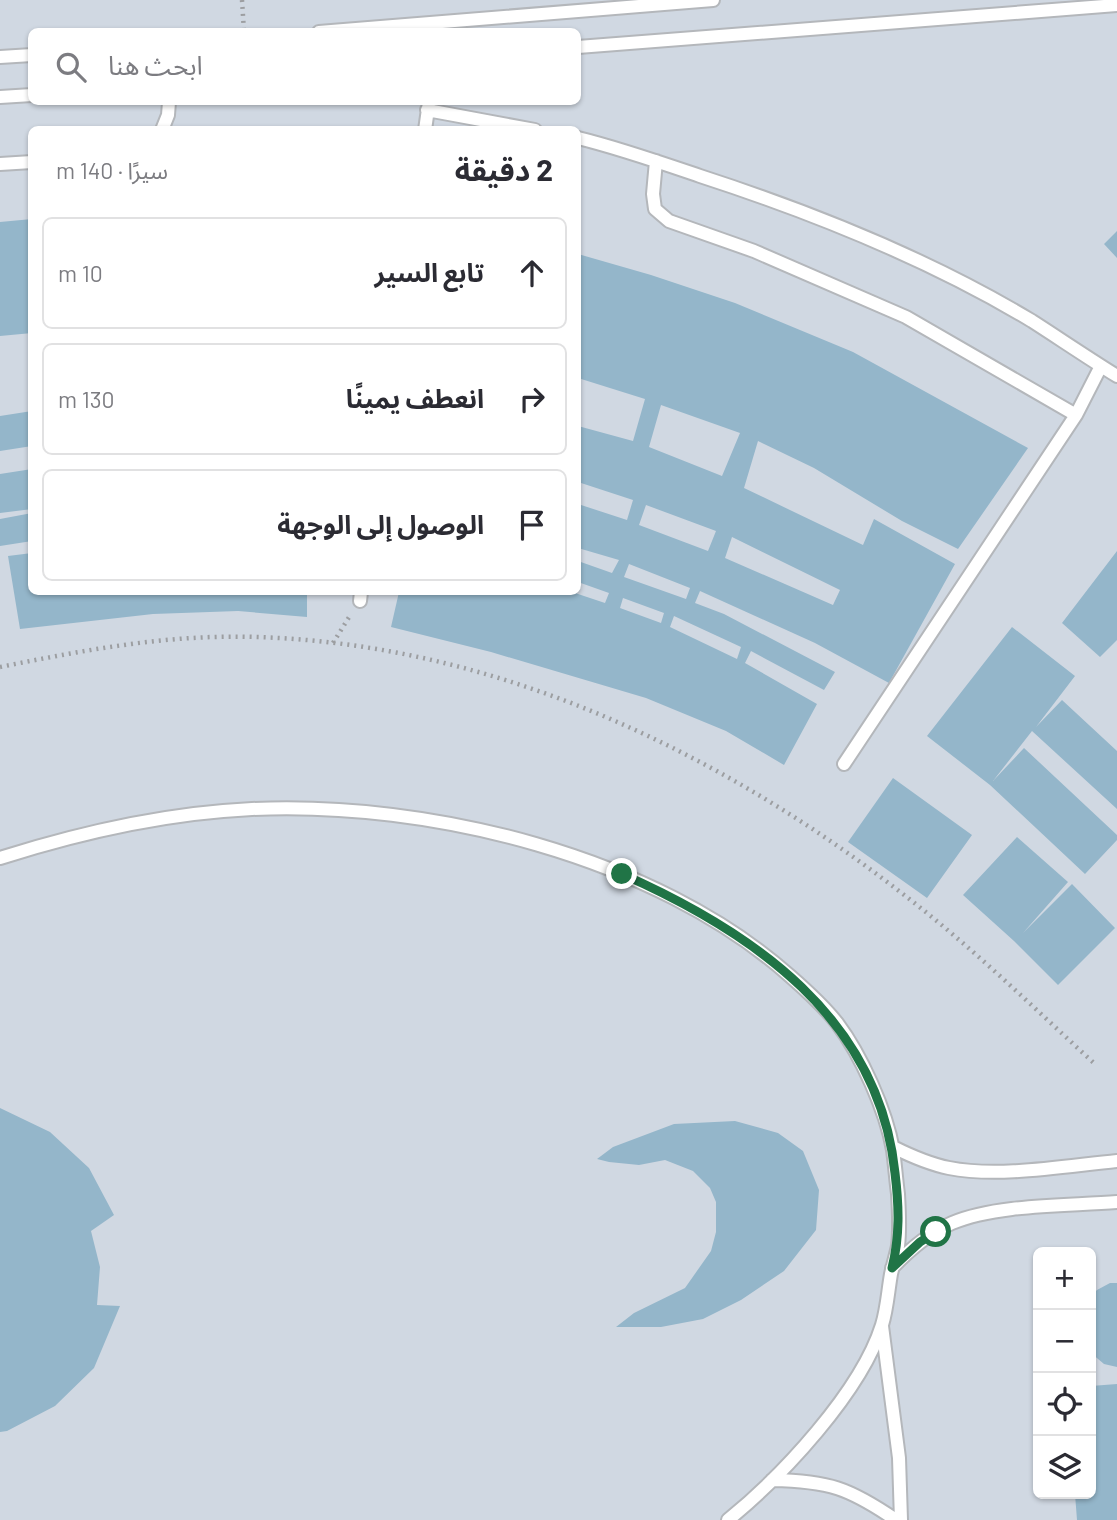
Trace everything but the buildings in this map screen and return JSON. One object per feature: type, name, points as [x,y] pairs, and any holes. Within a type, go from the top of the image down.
[{"type":"lane","points":[[368,28],[713,0]]},
{"type":"lane","points":[[581,47],[1117,5]]},
{"type":"lane","points":[[0,57],[28,55]]},
{"type":"lane","points":[[0,97],[28,95]]},
{"type":"lane","points":[[164,126],[169,105]]},
{"type":"lane","points":[[426,126],[428,106],[517,126]]},
{"type":"lane","points":[[581,139],[625,149],[811,216],[886,248],[961,283],[1031,321],[1117,376]]},
{"type":"lane","points":[[656,161],[653,194],[655,209],[669,221],[754,251],[906,317],[1076,415]]},
{"type":"lane","points":[[0,164],[28,162]]},
{"type":"lane","points":[[844,764],[1076,415],[1101,366]]},
{"type":"lane","points":[[0,858],[96,830],[201,813],[294,809],[360,811],[413,818],[517,839],[622,874],[685,903],[724,926],[805,989],[837,1023],[856,1052],[882,1114],[893,1147],[899,1207],[898,1244],[882,1326],[860,1371],[839,1404],[772,1480],[728,1520]]},
{"type":"lane","points":[[893,1147],[928,1163],[966,1171],[1005,1171],[1117,1161]]},
{"type":"lane","points":[[892,1268],[920,1242],[953,1223],[971,1217],[1008,1210],[1117,1202]]},
{"type":"lane","points":[[882,1326],[899,1458],[898,1520]]},
{"type":"lane","points":[[772,1480],[829,1484],[866,1499],[898,1520]]},
{"type":"path","points":[[242,0],[244,28]]},
{"type":"path","points":[[333,643],[360,596]]},
{"type":"path","points":[[0,667],[100,648],[196,638],[254,637],[333,643],[427,658],[538,690],[659,742],[724,776],[848,853],[964,943],[1096,1065]]},
{"type":"shaded area","points":[[0,0],[1117,0],[1117,1520],[0,1520]]},
{"type":"route","points":[[622,874],[675,897],[724,926],[771,959],[814,997],[837,1023],[856,1052],[870,1083],[893,1147],[899,1207],[898,1244],[892,1268],[905,1254],[936,1232]]}]
